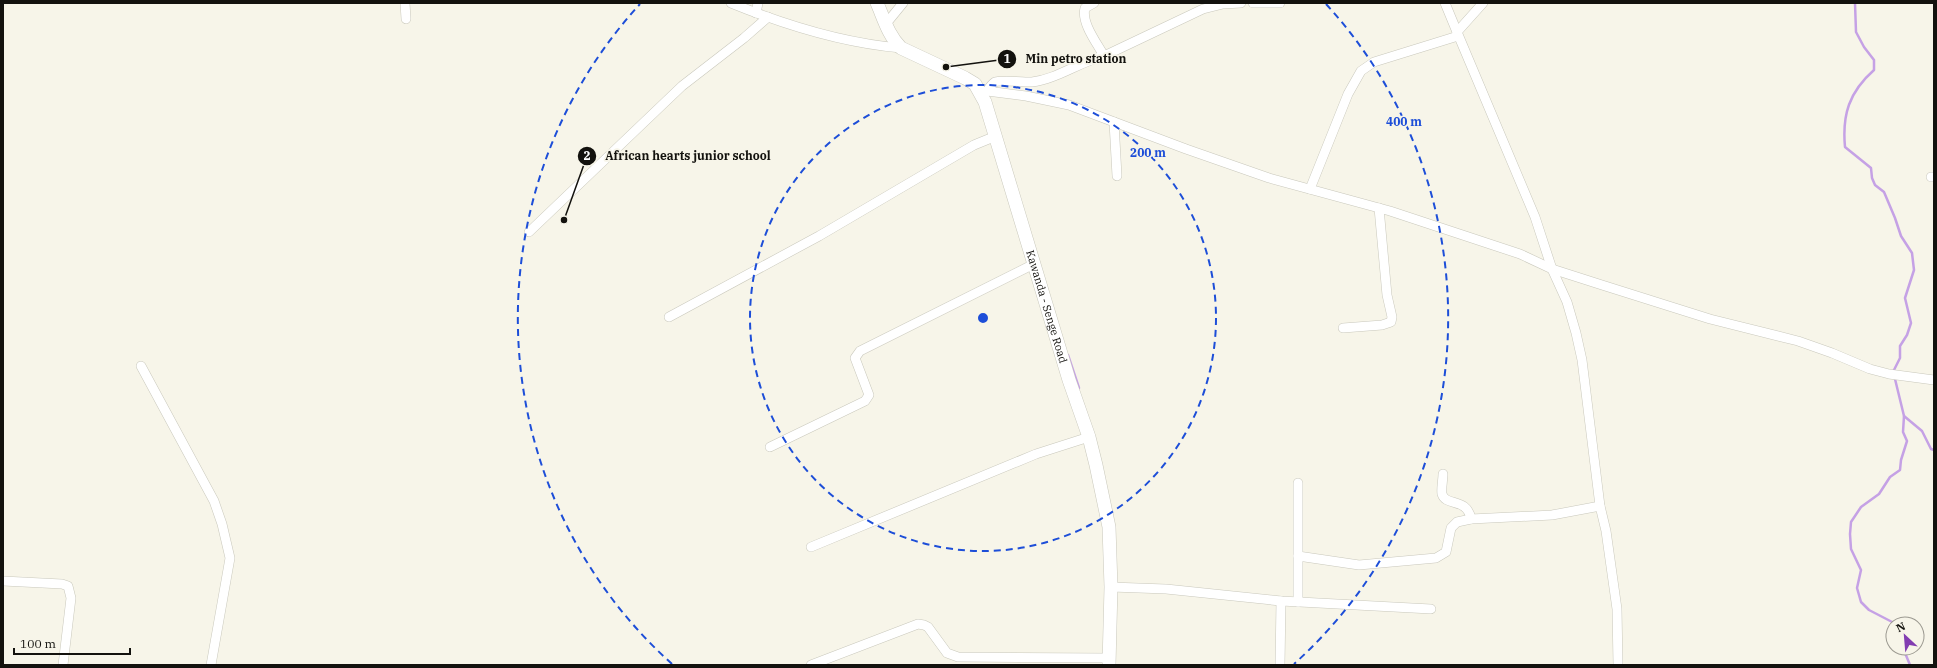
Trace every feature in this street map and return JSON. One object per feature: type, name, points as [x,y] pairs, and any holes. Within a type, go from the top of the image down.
[{"type":"street","points":[[405,3],[406,19]]},
{"type":"street","points":[[731,3],[756,13],[819,33],[861,43],[900,48]]},
{"type":"street","points":[[756,13],[758,3]]},
{"type":"street","points":[[877,3],[885,25],[900,48]]},
{"type":"street","points":[[885,25],[903,3]]},
{"type":"street","points":[[1094,3],[1085,8],[1083,14],[1085,21],[1104,56]]},
{"type":"street","points":[[984,92],[996,82],[1002,80],[1011,83],[1032,82],[1045,79],[1088,60],[1104,56],[1203,9],[1223,4],[1241,3]]},
{"type":"street","points":[[1253,3],[1277,3]]},
{"type":"street","points":[[1445,3],[1494,125],[1543,237],[1552,269],[1567,302],[1582,360],[1600,506],[1606,531],[1617,608],[1618,665]]},
{"type":"street","points":[[1310,189],[1348,94],[1365,67],[1457,34],[1483,3]]},
{"type":"street","points":[[529,232],[682,86],[744,38],[768,17]]},
{"type":"street","name":"Kawanda - Senge Road","points":[[900,48],[965,78],[984,92],[1069,380],[1089,437],[1109,527],[1111,587],[1109,661]]},
{"type":"street","points":[[984,92],[1026,96],[1069,105],[1269,178],[1379,208],[1520,254],[1552,269],[1710,319],[1798,341],[1870,369],[1889,374],[1934,380]]},
{"type":"street","points":[[1114,122],[1117,176]]},
{"type":"street","points":[[669,316],[819,236],[974,145],[996,136]]},
{"type":"street","points":[[1343,328],[1382,325],[1391,322],[1392,317],[1387,295],[1379,208]]},
{"type":"street","points":[[770,448],[865,400],[869,395],[868,388],[855,358],[860,351],[1034,264]]},
{"type":"street","points":[[140,366],[214,502],[222,524],[230,558],[211,665]]},
{"type":"street","points":[[811,547],[1036,454],[1089,437]]},
{"type":"street","points":[[1443,474],[1442,494],[1445,498],[1466,508],[1471,519]]},
{"type":"street","points":[[1298,483],[1298,602]]},
{"type":"street","points":[[1298,556],[1359,565],[1436,558],[1446,552],[1453,524],[1471,519],[1552,515],[1600,506]]},
{"type":"street","points":[[3,581],[62,584],[68,586],[71,598],[63,665]]},
{"type":"street","points":[[1111,587],[1166,589],[1298,602],[1431,609]]},
{"type":"street","points":[[1280,665],[1281,600]]},
{"type":"street","points":[[811,665],[918,624],[928,627],[946,653],[958,657],[1109,661]]},
{"type":"waterway","points":[[1855,3],[1856,32],[1864,47],[1874,60],[1874,70],[1858,87],[1849,105],[1846,114],[1844,135],[1845,147],[1871,168],[1872,178],[1875,185],[1884,192],[1901,236],[1912,253],[1914,270],[1905,298],[1911,323],[1907,335],[1900,346],[1900,358],[1894,370]]},
{"type":"waterway","points":[[1068,355],[1079,388]]},
{"type":"waterway","points":[[1895,379],[1904,416],[1922,431],[1931,449],[1934,450]]},
{"type":"waterway","points":[[1885,618],[1869,610],[1861,602],[1857,588],[1861,570],[1851,549],[1851,522],[1861,507],[1879,494],[1890,477],[1900,470],[1901,460],[1907,441],[1903,432],[1904,416]]},
{"type":"waterway","points":[[1906,656],[1910,665]]},
{"type":"place","name":"Min petro station","points":[[946,67]]},
{"type":"place","name":"African hearts junior school","points":[[564,220]]}]
